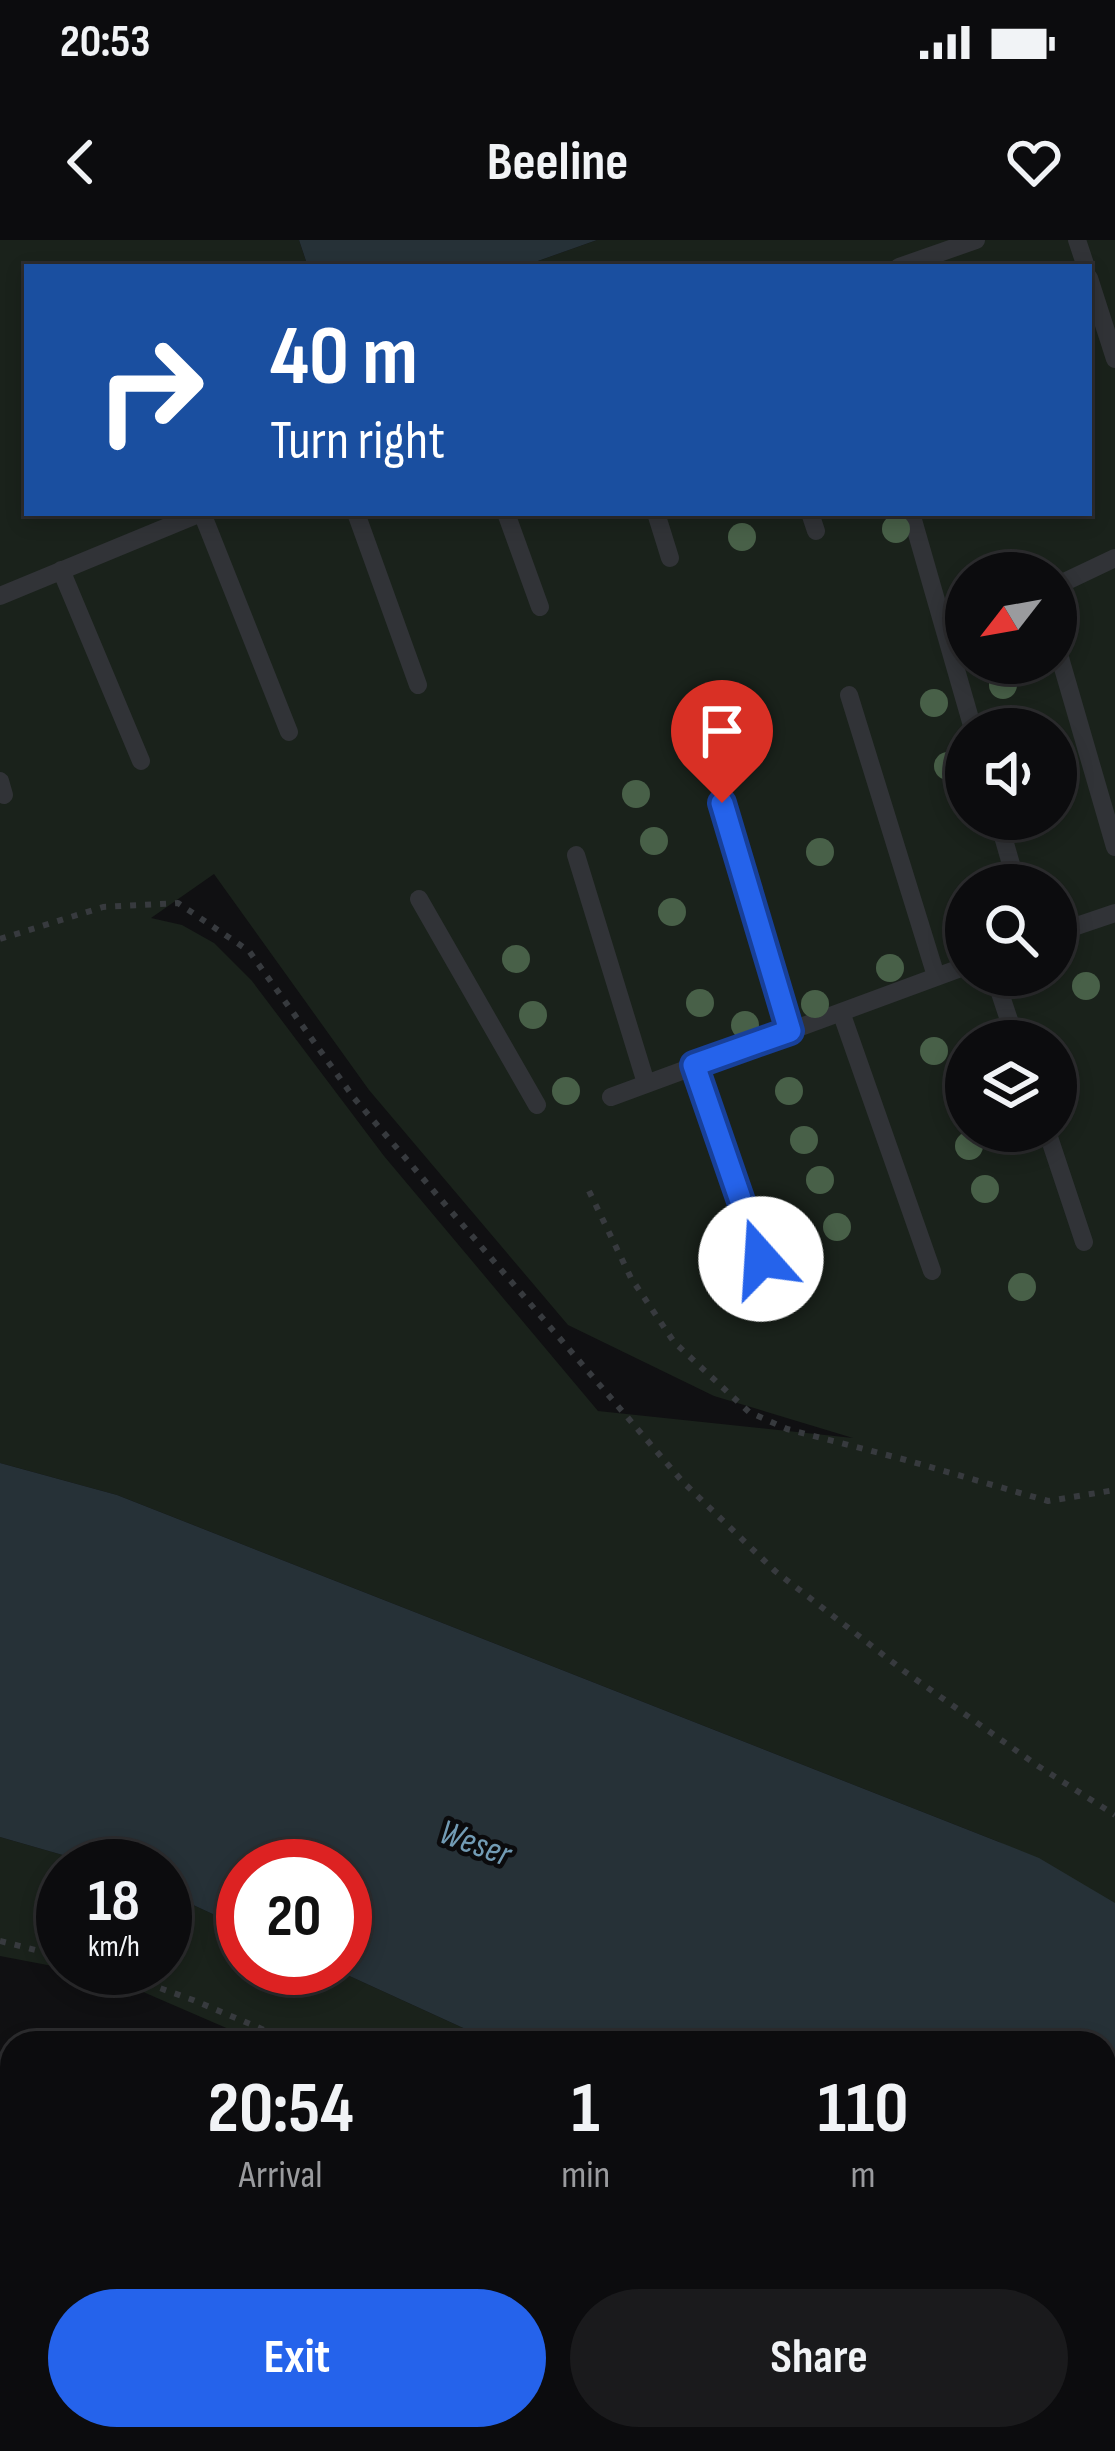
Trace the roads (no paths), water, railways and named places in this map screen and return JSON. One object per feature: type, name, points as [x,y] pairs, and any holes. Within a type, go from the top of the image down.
[{"type":"lane","points":[[936,261],[976,240]]},
{"type":"lane","points":[[1092,287],[1115,359]]},
{"type":"lane","points":[[0,596],[194,516]]},
{"type":"lane","points":[[202,516],[289,732]]},
{"type":"lane","points":[[357,516],[418,685]]},
{"type":"lane","points":[[507,516],[540,607]]},
{"type":"lane","points":[[657,516],[670,558]]},
{"type":"lane","points":[[912,516],[967,708]]},
{"type":"lane","points":[[1077,576],[1115,558]]},
{"type":"lane","points":[[62,570],[141,761]]},
{"type":"lane","points":[[1068,684],[1115,847]]},
{"type":"lane","points":[[849,695],[936,976]]},
{"type":"lane","points":[[722,803],[790,1031]]},
{"type":"lane","points":[[576,855],[646,1083]]},
{"type":"lane","points":[[419,899],[537,1105]]},
{"type":"lane","points":[[1077,926],[1115,913]]},
{"type":"lane","points":[[610,1097],[945,973]]},
{"type":"lane","points":[[841,1012],[932,1271]]},
{"type":"lane","points":[[694,1065],[761,1259]]},
{"type":"lane","points":[[1054,1152],[1084,1242]]},
{"type":"water","points":[[299,240],[597,240],[529,264],[307,264]]},
{"type":"water","name":"Weser","points":[[0,1463],[117,1495],[1039,1858],[1115,1903],[1115,2031],[470,2031],[372,1986],[372,1839],[216,1839],[216,1916],[192,1904],[192,1839],[36,1839],[36,1847],[0,1837]]}]
